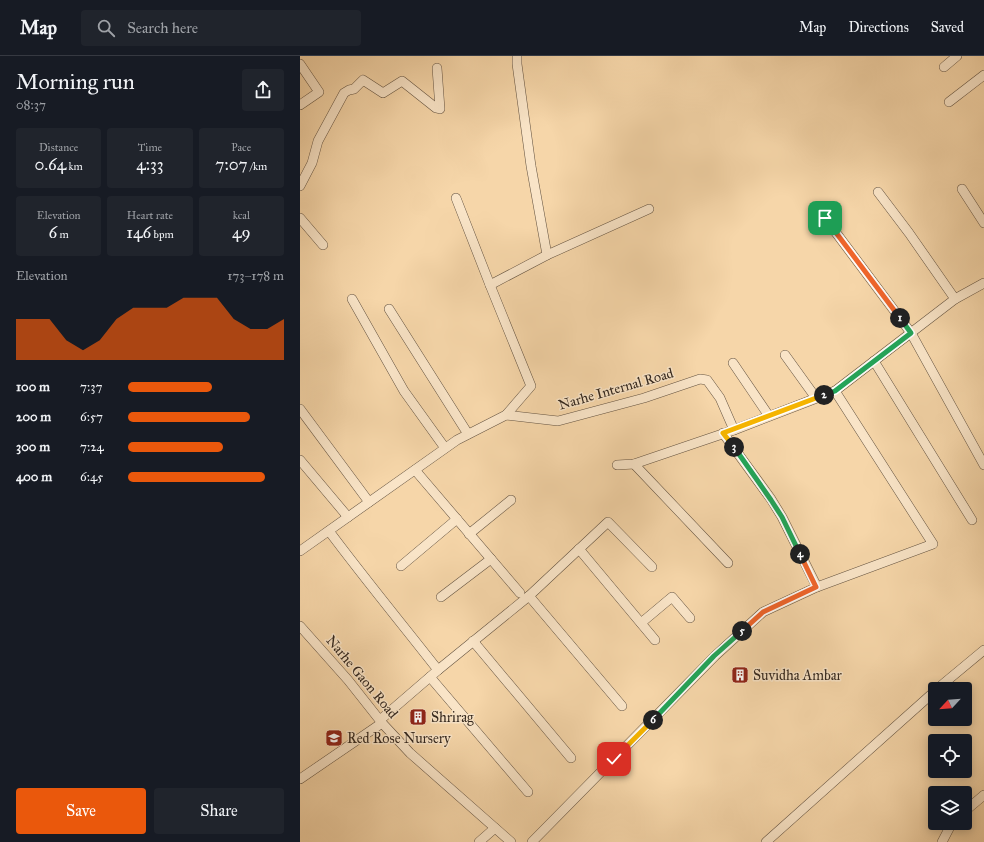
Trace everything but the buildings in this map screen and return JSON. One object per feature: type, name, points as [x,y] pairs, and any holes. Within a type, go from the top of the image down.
[{"type":"street","points":[[517,56],[516,64],[531,166],[547,255]]},
{"type":"street","points":[[944,67],[958,56]]},
{"type":"street","points":[[300,64],[318,92],[300,105]]},
{"type":"street","points":[[300,186],[312,163],[318,141],[344,93],[354,89],[363,80],[383,93],[402,81],[436,108],[440,109],[437,68]]},
{"type":"street","points":[[949,102],[984,75]]},
{"type":"street","points":[[962,189],[984,222]]},
{"type":"street","points":[[878,192],[909,233],[955,299]]},
{"type":"street","points":[[300,550],[457,440],[506,415],[532,386],[456,198]]},
{"type":"street","points":[[490,285],[547,255],[649,209]]},
{"type":"street","points":[[300,218],[323,245]]},
{"type":"street","points":[[825,218],[911,333],[984,465]]},
{"type":"street","points":[[617,465],[634,464],[734,430],[835,391],[955,299],[984,283]]},
{"type":"street","points":[[352,299],[404,391],[445,448]]},
{"type":"street","points":[[389,309],[468,434]]},
{"type":"street","points":[[785,355],[816,398]]},
{"type":"street","points":[[874,361],[972,520]]},
{"type":"street","points":[[733,363],[769,416]]},
{"type":"street","name":"Narhe Internal Road","points":[[506,415],[558,421],[644,398],[700,379],[707,380],[720,398],[734,430]]},
{"type":"street","points":[[532,842],[714,656],[763,612],[816,587],[933,544],[835,391]]},
{"type":"street","points":[[300,410],[369,502]]},
{"type":"street","points":[[723,433],[767,493],[782,517],[816,587]]},
{"type":"street","points":[[300,460],[348,517]]},
{"type":"street","points":[[634,464],[728,563]]},
{"type":"street","points":[[415,470],[520,593]]},
{"type":"street","points":[[469,534],[511,500]]},
{"type":"street","points":[[401,566],[457,519]]},
{"type":"street","points":[[300,779],[381,722],[438,670],[529,596],[608,522],[652,567]]},
{"type":"street","points":[[329,531],[356,568],[378,593],[438,670]]},
{"type":"street","points":[[579,549],[655,640]]},
{"type":"street","points":[[441,597],[491,559]]},
{"type":"street","points":[[529,596],[622,706]]},
{"type":"street","points":[[641,623],[672,597],[690,618]]},
{"type":"street","name":"Narhe Gaon Road","points":[[300,626],[348,680],[381,722],[410,753],[511,842]]},
{"type":"street","points":[[473,641],[571,758]]},
{"type":"street","points":[[946,682],[984,650]]},
{"type":"street","points":[[430,677],[528,792]]},
{"type":"street","points":[[766,842],[928,697]]},
{"type":"street","points":[[972,805],[984,795]]},
{"type":"street","points":[[479,842],[495,828]]},
{"type":"street","points":[[946,840],[950,830]]},
{"type":"place","name":"Suvidha Ambar","points":[[740,675]]},
{"type":"place","name":"Shrirag","points":[[418,717]]},
{"type":"place","name":"Red Rose Nursery","points":[[334,738]]},
{"type":"route","points":[[614,759],[714,656],[763,612],[816,587],[782,517],[740,455],[723,433],[835,391],[911,333],[825,218]]}]
